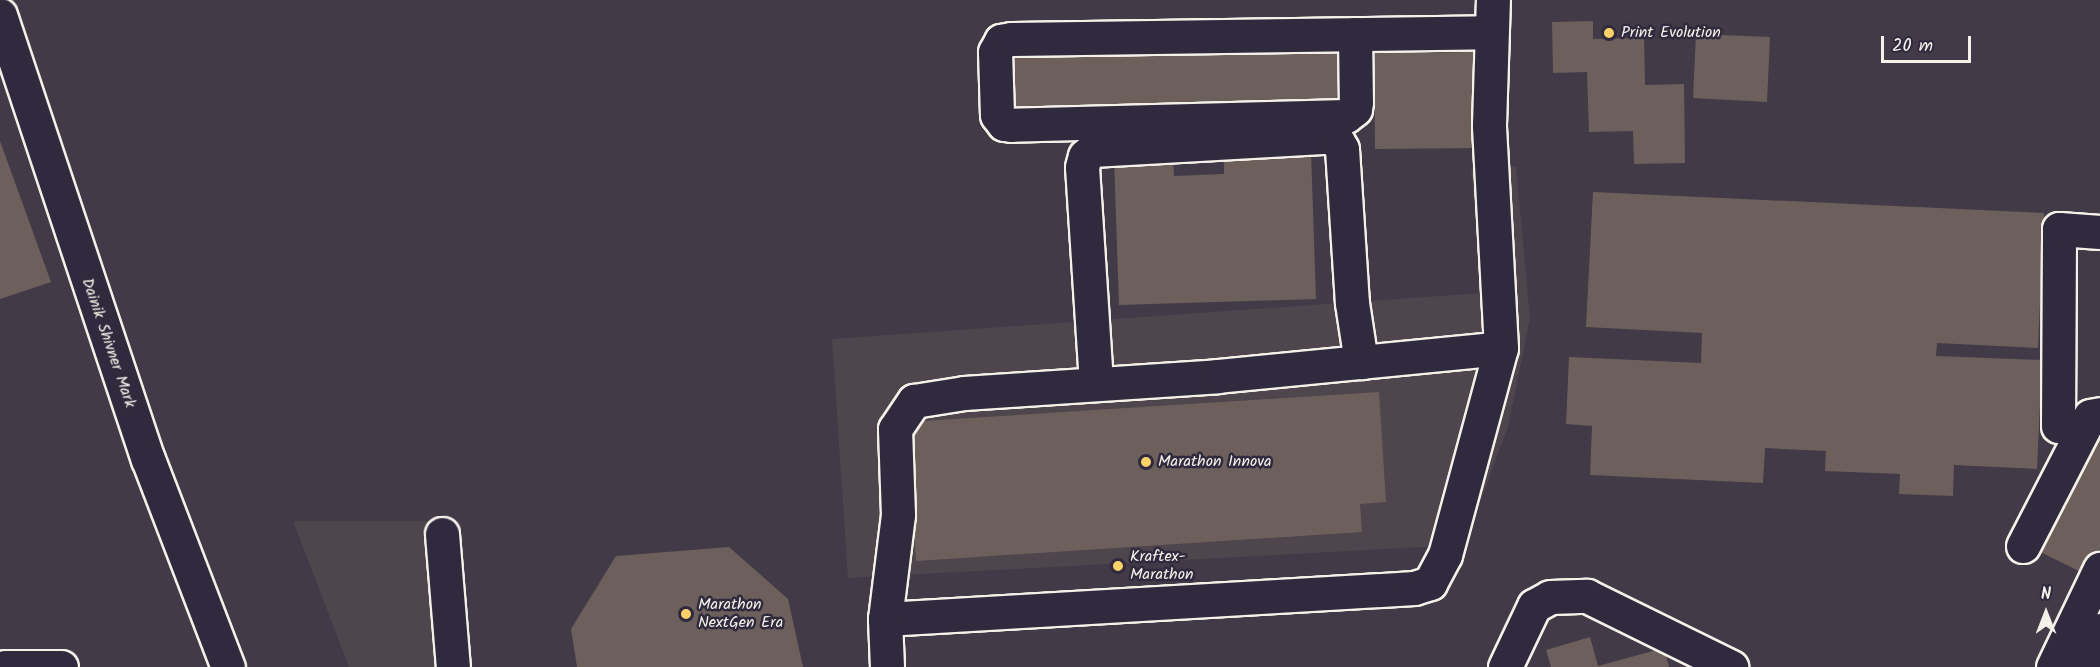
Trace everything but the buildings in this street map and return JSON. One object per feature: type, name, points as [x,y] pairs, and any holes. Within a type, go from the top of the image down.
[{"type":"street","name":"Dainik Shivner Mark","points":[[0,15],[148,459],[228,667]]},
{"type":"street","points":[[885,619],[1414,588],[1430,583],[1445,555],[1501,348],[1490,125],[1491,16],[1355,34],[1011,39],[1001,41],[995,52],[997,115],[1004,124],[1011,125],[1346,116],[1355,109],[1356,102],[1355,34]]},
{"type":"street","points":[[1096,382],[1082,167],[1085,156],[1092,150],[1327,137],[1337,140],[1342,149],[1352,303],[1361,362]]},
{"type":"street","points":[[2058,426],[2059,229],[2100,232]]},
{"type":"street","points":[[887,667],[885,619],[898,515],[895,429],[914,402],[964,393],[1361,362],[1501,348]]},
{"type":"street","points":[[2023,546],[2090,416],[2100,414]]},
{"type":"street","points":[[442,534],[453,667]]},
{"type":"street","points":[[2053,667],[2099,575]]},
{"type":"street","points":[[1505,667],[1534,606],[1550,597],[1587,596],[1731,667]]},
{"type":"street","points":[[2082,667],[2100,630]]},
{"type":"street","points":[[4,667],[61,667]]},
{"type":"shaded area","points":[[1516,166],[1530,318],[1508,427],[1466,540],[1423,547],[848,578],[832,339],[1482,293],[1471,168],[1493,171]]},
{"type":"shaded area","points":[[293,521],[426,521],[440,600],[442,667],[349,667]]},
{"type":"place","name":"Print Evolution","points":[[1609,33]]},
{"type":"place","name":"Marathon Innova","points":[[1146,462]]},
{"type":"place","name":"Kraftex- Marathon","points":[[1118,566]]},
{"type":"place","name":"Marathon NextGen Era","points":[[686,614]]}]
